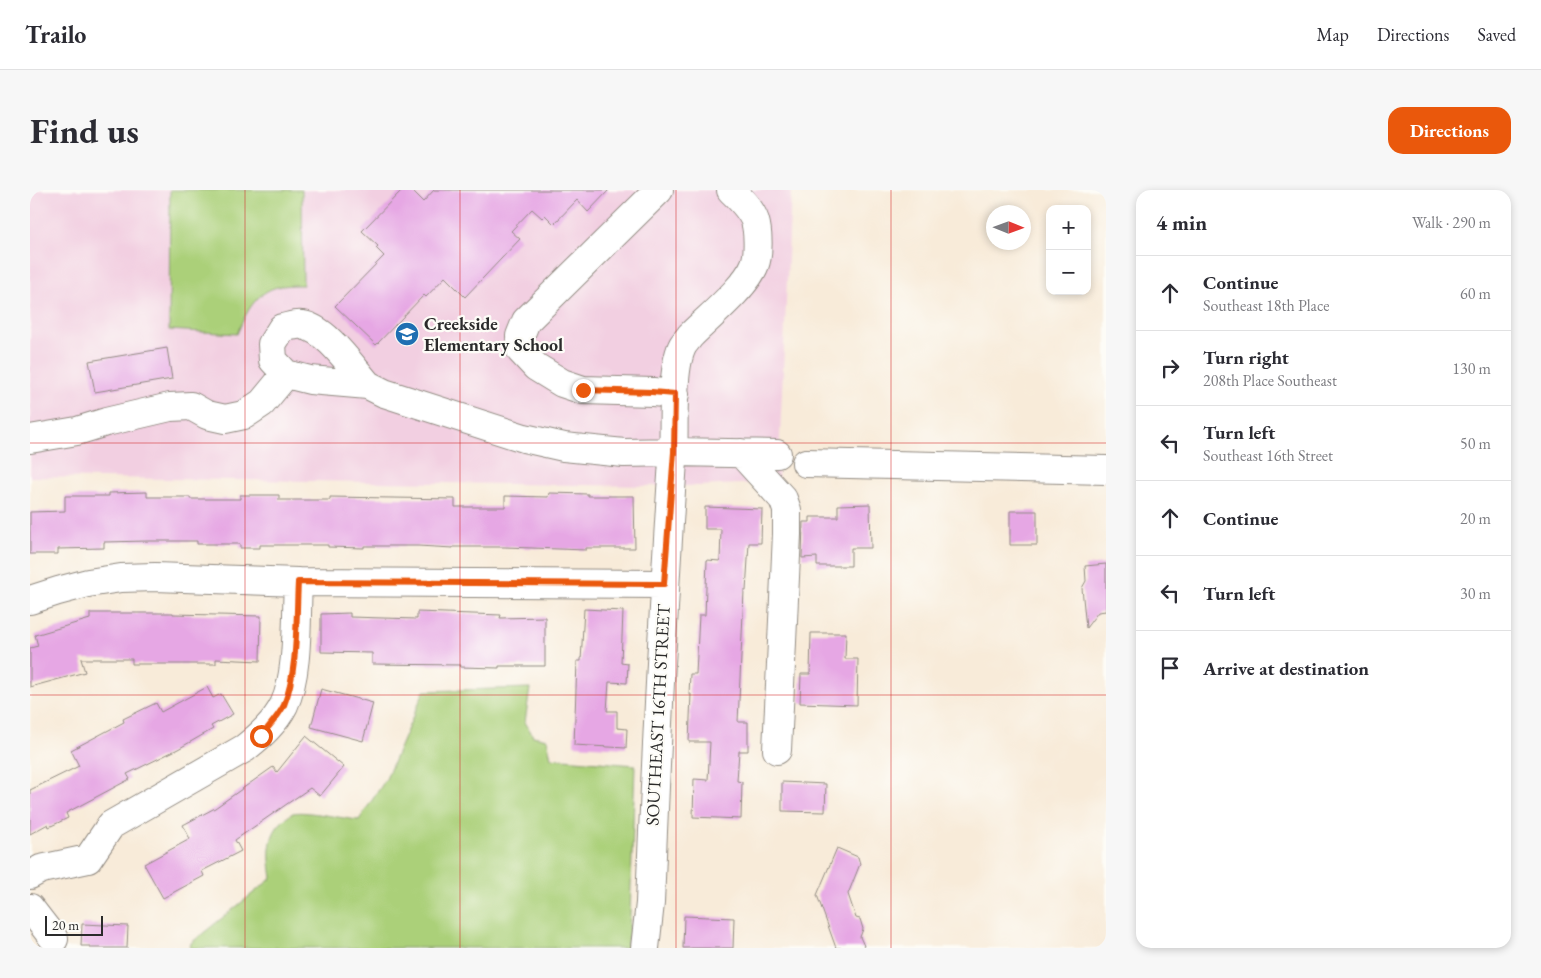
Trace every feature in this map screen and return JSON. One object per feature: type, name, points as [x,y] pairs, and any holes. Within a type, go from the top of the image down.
[{"type":"street","points":[[659,190],[526,321],[520,336],[521,350],[536,367],[562,383],[583,390],[675,394]]},
{"type":"street","name":"SOUTHEAST 16TH STREET","points":[[645,948],[650,904],[664,584],[674,452],[677,364],[682,346],[745,280],[755,263],[758,247],[755,220],[743,202],[731,190]]},
{"type":"street","points":[[368,385],[332,344],[314,328],[300,324],[282,328],[272,344],[273,360],[286,374],[310,380],[368,385],[384,393],[515,435],[564,447],[624,453],[777,454]]},
{"type":"street","points":[[30,439],[77,431],[170,407],[191,406],[207,415],[225,419],[244,415],[262,403],[286,374]]},
{"type":"street","points":[[741,453],[783,499],[787,510],[777,750]]},
{"type":"street","points":[[806,463],[1106,470]]},
{"type":"street","points":[[30,600],[88,583],[121,578],[155,577],[298,582],[664,584]]},
{"type":"street","points":[[30,875],[41,869],[88,859],[111,825],[245,748],[261,736],[283,707],[290,688],[294,667],[298,582]]},
{"type":"street","points":[[30,908],[54,939]]},
{"type":"shaded area","name":"Creekside Elementary School","points":[[30,190],[791,190],[778,482],[701,486],[648,486],[30,477]]},
{"type":"green space","points":[[170,190],[302,190],[303,285],[277,287],[261,295],[251,306],[237,334],[169,330]]},
{"type":"green space","points":[[530,688],[525,722],[533,736],[547,739],[551,758],[635,765],[630,916],[626,948],[190,948],[191,943],[272,878],[270,847],[274,833],[278,826],[291,814],[299,812],[359,820],[386,779],[424,691]]},
{"type":"building","points":[[402,190],[411,190],[423,202],[434,190],[609,190],[588,212],[577,200],[554,224],[545,215],[542,218],[532,209],[511,231],[520,239],[465,297],[445,277],[426,297],[424,295],[376,345],[335,306],[384,256],[376,248],[378,246],[362,231]]},
{"type":"building","points":[[167,348],[172,379],[95,392],[89,361]]},
{"type":"building","points":[[147,492],[147,497],[190,497],[190,499],[240,499],[240,495],[279,495],[279,500],[330,500],[330,497],[455,499],[455,507],[505,507],[505,496],[548,497],[549,493],[588,494],[588,496],[634,496],[635,548],[586,548],[586,550],[505,547],[364,546],[364,548],[328,547],[328,545],[260,545],[260,548],[240,548],[240,544],[197,544],[197,541],[148,541],[104,542],[104,548],[58,549],[58,554],[30,554],[30,512],[65,511],[65,496],[109,496],[109,493]]},
{"type":"building","points":[[870,504],[871,548],[851,548],[851,566],[817,566],[817,557],[802,558],[803,522],[810,522],[810,517],[838,517],[838,505]]},
{"type":"building","points":[[705,507],[762,509],[761,543],[749,543],[746,591],[744,591],[738,722],[748,722],[748,751],[739,751],[737,781],[742,782],[741,819],[693,817],[694,779],[708,780],[710,742],[689,742],[690,674],[696,674],[699,615],[705,615],[707,560],[720,561],[721,529],[705,529]]},
{"type":"building","points":[[1010,511],[1037,511],[1037,545],[1010,545]]},
{"type":"building","points":[[1106,564],[1106,611],[1098,612],[1086,628],[1082,588],[1086,581],[1085,566]]},
{"type":"building","points":[[584,609],[623,611],[621,663],[628,664],[627,683],[609,682],[607,711],[617,711],[617,728],[627,729],[626,748],[574,745],[577,661],[581,661]]},
{"type":"building","points":[[417,612],[501,615],[500,618],[545,617],[545,666],[499,666],[499,668],[460,667],[461,665],[372,664],[372,653],[321,652],[321,614],[350,613],[350,617],[417,619]]},
{"type":"building","points":[[90,613],[261,616],[260,661],[216,659],[216,664],[132,664],[132,659],[81,659],[85,672],[30,687],[30,648],[38,646],[35,635],[90,619]]},
{"type":"building","points":[[811,633],[846,633],[845,659],[858,659],[857,705],[800,703],[801,674],[810,674]]},
{"type":"building","points":[[207,687],[213,698],[221,694],[233,714],[211,726],[213,729],[178,749],[127,774],[130,779],[66,813],[68,818],[49,827],[48,824],[30,834],[30,790],[79,766],[71,750],[124,722],[123,719],[156,703],[161,712]]},
{"type":"building","points":[[321,689],[373,703],[363,741],[311,727]]},
{"type":"building","points":[[306,736],[344,767],[320,796],[310,788],[235,840],[241,851],[202,871],[204,876],[163,898],[144,864],[190,839],[183,825],[215,808],[273,767],[277,772]]},
{"type":"building","points":[[782,782],[826,784],[825,812],[782,811]]},
{"type":"building","points":[[837,848],[858,857],[860,864],[848,894],[856,918],[860,919],[863,929],[860,937],[865,948],[836,948],[817,895]]},
{"type":"building","points":[[684,916],[734,918],[733,948],[683,948]]},
{"type":"building","points":[[82,924],[128,926],[127,948],[90,948],[90,946],[81,946]]},
{"type":"place","name":"Creekside Elementary School","points":[[407,334]]},
{"type":"route","points":[[261,736],[283,707],[290,688],[294,667],[298,582],[664,584],[674,452],[675,394],[583,390]]}]
